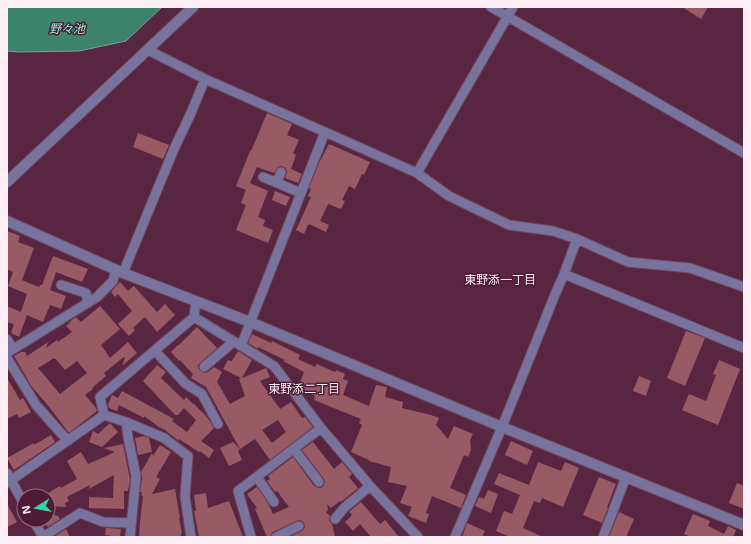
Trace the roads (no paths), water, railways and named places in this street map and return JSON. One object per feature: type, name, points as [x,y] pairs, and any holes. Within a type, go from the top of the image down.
[{"type":"street","points":[[7,182],[193,7]]},
{"type":"street","points":[[491,7],[744,153]]},
{"type":"street","points":[[417,173],[513,7]]},
{"type":"street","points":[[148,50],[205,79],[417,173],[448,196],[509,225],[553,231],[577,239],[628,262],[690,268],[743,284]]},
{"type":"street","points":[[7,338],[10,351],[88,304],[113,281],[120,271],[205,79]]},
{"type":"street","points":[[204,367],[237,344],[250,322],[325,132]]},
{"type":"street","points":[[277,182],[281,172]]},
{"type":"street","points":[[263,177],[301,193]]},
{"type":"street","points":[[7,221],[120,271],[250,322],[744,525]]},
{"type":"street","points":[[455,537],[502,426],[577,239]]},
{"type":"street","points":[[564,274],[744,348]]},
{"type":"street","points":[[61,284],[86,293],[88,304]]},
{"type":"street","points":[[104,416],[100,397],[194,317],[196,301]]},
{"type":"street","points":[[194,317],[274,366],[321,428],[370,486],[418,537]]},
{"type":"street","points":[[155,350],[186,384],[202,394],[218,424]]},
{"type":"street","points":[[7,358],[36,405],[68,441]]},
{"type":"street","points":[[104,416],[126,422],[164,438],[188,456],[185,497],[192,537]]},
{"type":"street","points":[[16,492],[8,479],[104,416]]},
{"type":"street","points":[[126,422],[136,476],[130,537]]},
{"type":"street","points":[[251,537],[238,491],[321,428]]},
{"type":"street","points":[[294,449],[318,482]]},
{"type":"street","points":[[257,477],[274,502]]},
{"type":"street","points":[[603,537],[626,477]]},
{"type":"street","points":[[335,519],[344,508],[370,486]]},
{"type":"street","points":[[38,528],[43,537],[80,514],[103,522],[131,523]]},
{"type":"street","points":[[276,537],[299,526]]},
{"type":"water","name":"野々池","points":[[7,7],[162,7],[126,41],[79,51],[19,52],[7,51]]},
{"type":"district","name":"東野添一丁目","points":[[500,280]]},
{"type":"district","name":"東野添二丁目","points":[[304,389]]}]
